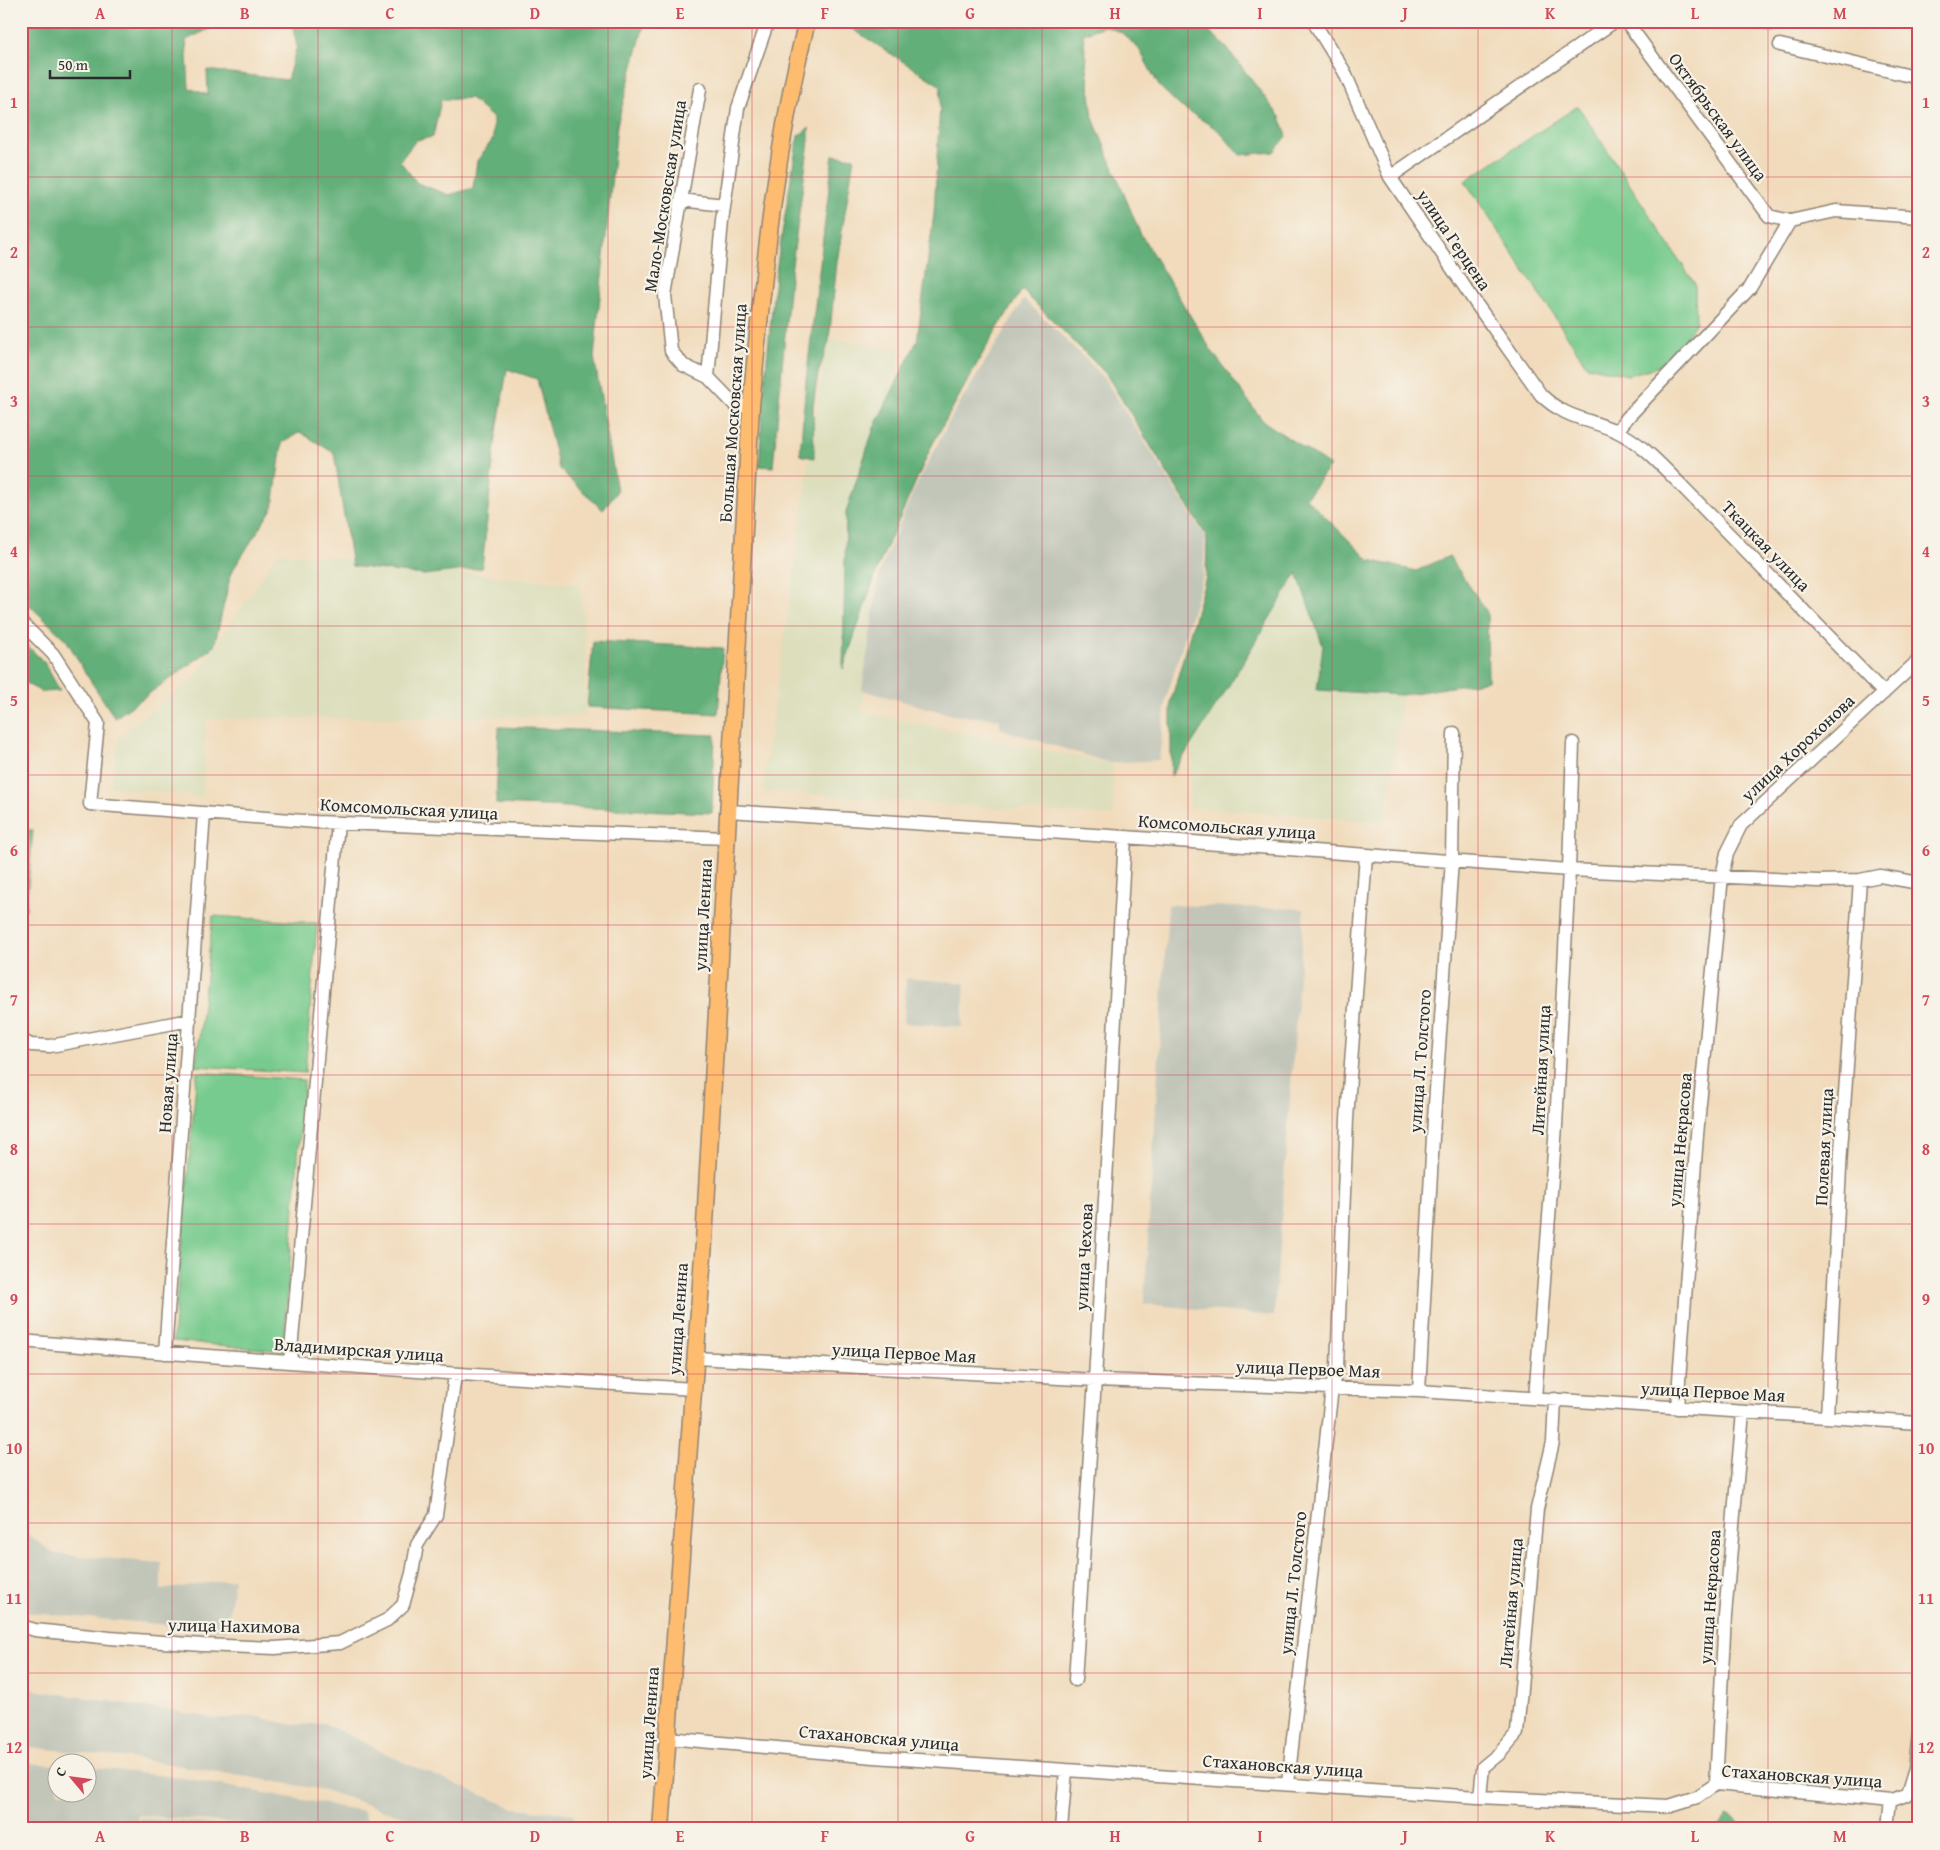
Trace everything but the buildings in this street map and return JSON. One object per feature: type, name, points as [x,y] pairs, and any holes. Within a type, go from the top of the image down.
[{"type":"main road","name":"Большая Московская улица","points":[[729,811],[752,406],[763,274],[779,160],[806,21]]},
{"type":"main road","name":"улица Ленина","points":[[661,1829],[694,1389],[729,811]]},
{"type":"street","points":[[752,406],[736,406],[708,377],[724,205],[738,108],[768,21]]},
{"type":"street","name":"улица Герцена","points":[[1313,21],[1344,71],[1390,177],[1476,305],[1541,395],[1553,407],[1568,416],[1617,432]]},
{"type":"street","points":[[1390,177],[1615,21]]},
{"type":"street","name":"Октябрьская улица","points":[[1626,21],[1769,216],[1790,221]]},
{"type":"street","points":[[1780,45],[1919,78]]},
{"type":"street","name":"Мало-Московская улица","points":[[700,88],[665,295],[671,351],[683,365],[708,377]]},
{"type":"street","points":[[680,200],[724,205]]},
{"type":"street","points":[[1617,432],[1628,417],[1750,288],[1790,221],[1836,211],[1919,217]]},
{"type":"street","name":"Ткацкая улица","points":[[1617,432],[1649,454],[1678,482],[1884,693]]},
{"type":"street","name":"Комсомольская улица","points":[[21,622],[53,654],[98,723],[90,804],[338,823],[525,832],[727,838]]},
{"type":"street","name":"улица Хорохонова","points":[[1722,876],[1727,853],[1741,826],[1919,660]]},
{"type":"street","name":"улица Л. Толстого","points":[[1419,1391],[1434,1119],[1452,860],[1454,733]]},
{"type":"street","name":"Литейная улица","points":[[1536,1398],[1556,1126],[1569,870],[1573,743]]},
{"type":"street","name":"Комсомольская улица","points":[[729,811],[1125,837],[1569,870],[1818,881],[1860,880],[1880,876],[1919,883]]},
{"type":"street","name":"Новая улица","points":[[165,1353],[204,814]]},
{"type":"street","points":[[290,1362],[338,823]]},
{"type":"street","name":"улица Чехова","points":[[1075,1680],[1095,1380],[1125,837]]},
{"type":"street","name":"улица Л. Толстого","points":[[1288,1783],[1332,1387],[1337,1366],[1348,1119],[1366,855]]},
{"type":"street","name":"улица Некрасова","points":[[1677,1408],[1697,1136],[1722,876]]},
{"type":"street","name":"Полевая улица","points":[[1827,1416],[1841,1150],[1860,880]]},
{"type":"street","points":[[21,1040],[31,1045],[50,1046],[190,1020]]},
{"type":"street","name":"Владимирская улица","points":[[21,1341],[456,1375],[694,1389]]},
{"type":"street","name":"улица Первое Мая","points":[[696,1358],[1095,1380],[1419,1391],[1919,1423]]},
{"type":"street","name":"улица Нахимова","points":[[21,1626],[50,1632],[202,1645],[275,1648],[340,1643],[387,1620],[403,1605],[417,1545],[436,1515],[456,1375]]},
{"type":"street","name":"Литейная улица","points":[[1480,1797],[1484,1767],[1500,1753],[1517,1733],[1536,1509],[1553,1442],[1554,1399]]},
{"type":"street","name":"улица Некрасова","points":[[1716,1784],[1725,1616],[1743,1412]]},
{"type":"street","points":[[1888,1829],[1891,1801],[1906,1795],[1915,1769],[1919,1733]]},
{"type":"street","name":"Стахановская улица","points":[[668,1738],[874,1757],[1480,1797],[1668,1806],[1697,1797],[1716,1784],[1891,1801]]},
{"type":"street","points":[[1061,1829],[1066,1770]]},
{"type":"shaded area","points":[[1024,299],[1103,376],[1205,537],[1203,576],[1166,699],[1159,760],[1110,763],[1001,729],[999,719],[953,715],[862,690],[879,573],[914,490],[952,416]]},
{"type":"shaded area","points":[[827,338],[900,350],[862,712],[1113,764],[1113,816],[762,791]]},
{"type":"shaded area","points":[[278,552],[580,585],[585,632],[586,716],[206,719],[203,797],[110,787],[119,736],[196,676]]},
{"type":"shaded area","points":[[1297,572],[1323,646],[1317,690],[1402,695],[1385,822],[1190,807],[1191,744]]},
{"type":"shaded area","points":[[1168,905],[1304,909],[1274,1316],[1144,1304]]},
{"type":"shaded area","points":[[906,978],[965,983],[962,1027],[904,1023]]},
{"type":"shaded area","points":[[21,1530],[55,1554],[161,1563],[161,1590],[234,1579],[227,1630],[21,1612]]},
{"type":"shaded area","points":[[21,1683],[39,1691],[216,1719],[253,1716],[293,1725],[324,1723],[403,1762],[513,1808],[574,1814],[572,1829],[447,1829],[325,1790],[139,1759],[98,1754],[98,1752],[75,1752],[21,1746]]},
{"type":"shaded area","points":[[21,1763],[48,1764],[48,1802],[98,1802],[98,1768],[182,1778],[363,1811],[371,1829],[299,1829],[138,1815],[137,1829],[21,1829]]},
{"type":"shaded area","points":[[140,1818],[262,1829],[140,1829]]},
{"type":"green space","points":[[37,21],[226,21],[186,40],[189,88],[208,95],[207,70],[287,80],[297,46],[291,21],[320,21],[323,27],[334,28],[340,21],[645,21],[617,125],[594,357],[617,491],[603,510],[559,469],[537,379],[507,369],[495,444],[482,568],[424,575],[352,566],[334,453],[300,432],[282,443],[273,507],[231,573],[214,647],[115,718],[67,641],[21,597],[21,32]],"holes":[[[470,98],[493,118],[493,139],[477,161],[473,188],[449,195],[417,183],[400,161],[416,140],[433,137],[441,100]]]},
{"type":"green space","points":[[840,21],[1199,21],[1227,48],[1280,117],[1287,136],[1274,152],[1240,155],[1218,130],[1180,106],[1159,86],[1139,49],[1122,33],[1105,26],[1083,34],[1093,118],[1140,233],[1211,350],[1263,421],[1330,466],[1306,498],[1369,560],[1416,571],[1449,556],[1487,612],[1488,681],[1402,695],[1317,690],[1323,646],[1297,573],[1171,776],[1171,701],[1206,577],[1207,537],[1106,374],[1022,290],[989,342],[931,447],[878,567],[843,669],[846,512],[874,428],[917,341],[934,214],[941,86]]},
{"type":"green space","points":[[1716,21],[1776,21],[1772,33]]},
{"type":"green space","points":[[1578,106],[1695,284],[1696,322],[1678,351],[1657,367],[1628,375],[1587,366],[1465,181]]},
{"type":"green space","points":[[809,128],[809,141],[790,279],[773,467],[759,466],[763,400],[775,277],[798,136]]},
{"type":"green space","points":[[833,155],[854,158],[837,262],[829,341],[818,374],[813,406],[814,458],[800,455],[806,381]]},
{"type":"green space","points":[[21,639],[44,662],[60,691],[42,692],[21,681]]},
{"type":"green space","points":[[593,641],[723,648],[718,714],[587,707]]},
{"type":"green space","points":[[499,727],[715,735],[712,813],[496,804]]},
{"type":"green space","points":[[21,829],[33,830],[26,909],[21,917]]},
{"type":"green space","points":[[213,916],[317,923],[305,1073],[196,1066]]},
{"type":"green space","points":[[197,1072],[304,1080],[283,1351],[173,1341]]},
{"type":"green space","points":[[1729,1815],[1738,1821],[1742,1829],[1716,1829]]}]
